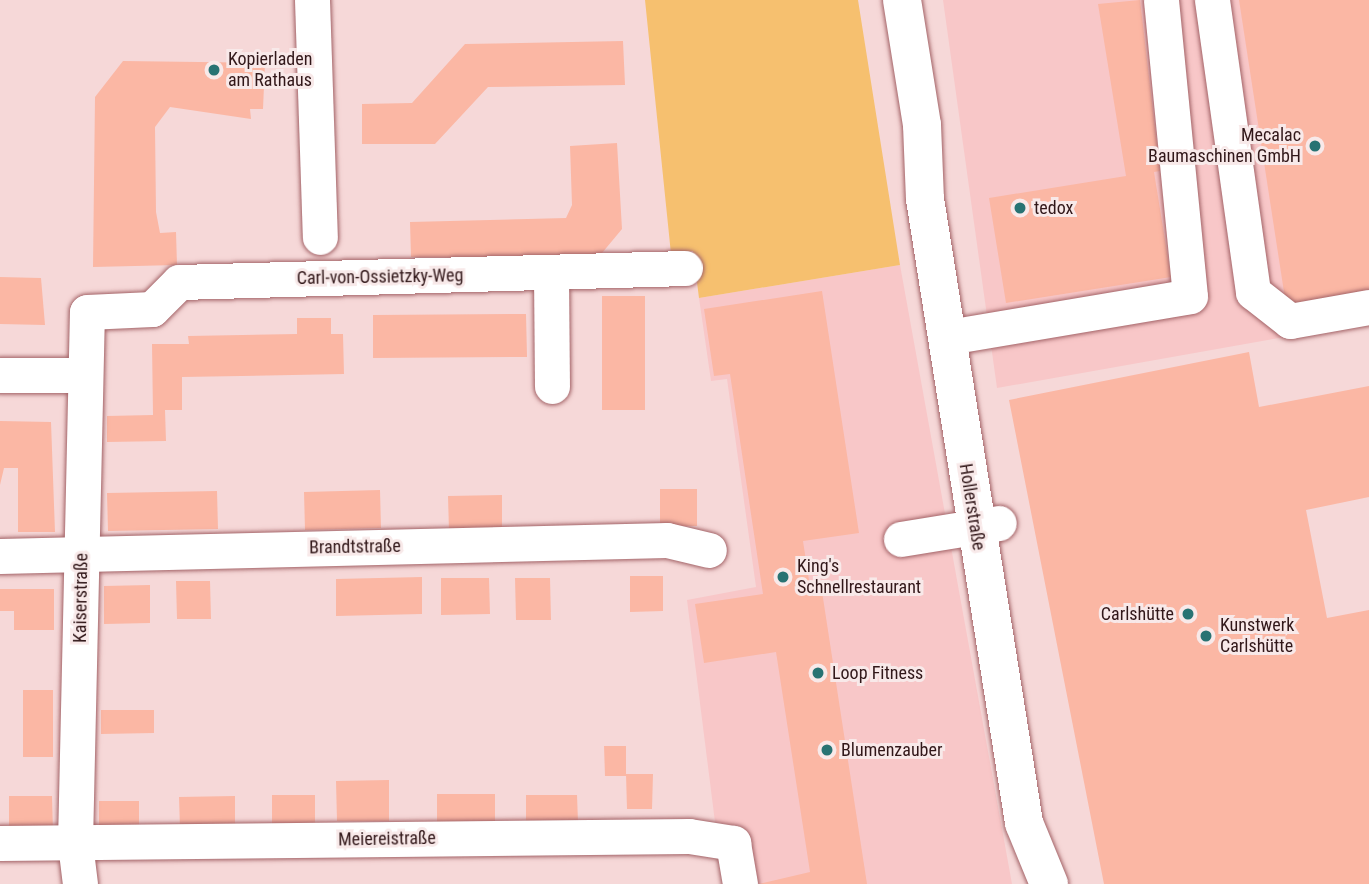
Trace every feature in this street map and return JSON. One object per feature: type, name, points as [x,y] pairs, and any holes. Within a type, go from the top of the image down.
[{"type":"main road","name":"Hollerstraße","points":[[902,0],[922,125],[925,199],[1056,884]]},
{"type":"main road","name":"Hollerstraße","points":[[922,125],[945,197],[966,334],[1024,823],[1049,884]]},
{"type":"street","points":[[312,0],[320,237]]},
{"type":"street","points":[[966,334],[1190,296],[1161,0]]},
{"type":"street","points":[[1212,0],[1252,292],[1290,321],[1369,307]]},
{"type":"street","name":"Carl-von-Ossietzky-Weg","points":[[86,312],[152,309],[179,282],[551,274],[685,268]]},
{"type":"street","points":[[551,274],[552,386]]},
{"type":"street","name":"Kaiserstraße","points":[[80,884],[75,843],[86,312]]},
{"type":"street","points":[[0,375],[84,375]]},
{"type":"street","points":[[901,539],[987,525]]},
{"type":"street","name":"Brandtstraße","points":[[0,556],[82,557],[667,540],[709,550]]},
{"type":"street","name":"Meiereistraße","points":[[0,844],[689,836],[733,843],[740,884]]},
{"type":"shaded area","points":[[645,0],[858,0],[900,265],[699,298],[693,251],[671,254]]},
{"type":"shaded area","points":[[943,0],[1369,0],[1369,322],[997,388]]},
{"type":"shaded area","points":[[900,265],[1012,884],[751,884],[740,826],[715,822],[687,600],[756,587],[727,379],[711,381],[699,298]]},
{"type":"building","points":[[1140,0],[1160,171],[1154,172],[1171,277],[1006,303],[989,198],[1126,176],[1098,4]]},
{"type":"building","name":"Mecalac Baumaschinen GmbH","points":[[1239,0],[1369,0],[1369,292],[1286,305]]},
{"type":"building","points":[[623,41],[625,85],[488,87],[435,144],[362,144],[362,104],[412,103],[465,44]]},
{"type":"building","points":[[123,61],[265,63],[263,109],[250,109],[251,119],[170,107],[155,127],[156,212],[160,233],[176,232],[177,265],[93,267],[95,97]]},
{"type":"building","points":[[617,143],[622,229],[597,259],[411,257],[410,222],[566,218],[572,205],[570,146]]},
{"type":"building","points":[[0,277],[41,278],[45,325],[0,324]]},
{"type":"building","points":[[822,291],[859,533],[803,541],[810,587],[821,585],[867,884],[759,884],[810,872],[776,652],[704,663],[695,604],[763,594],[730,374],[714,376],[704,309]]},
{"type":"building","points":[[602,296],[645,296],[645,410],[602,410]]},
{"type":"building","points":[[526,314],[527,357],[373,358],[373,315]]},
{"type":"building","points":[[297,318],[331,318],[331,334],[343,334],[344,374],[182,377],[182,410],[165,410],[166,441],[107,442],[107,416],[153,415],[152,344],[189,344],[188,336],[297,334]]},
{"type":"building","name":"Kunstwerk Carlshütte","points":[[1249,352],[1259,407],[1369,386],[1369,497],[1306,510],[1327,618],[1369,610],[1369,884],[1104,884],[1009,400]]},
{"type":"building","points":[[0,421],[51,422],[55,532],[18,532],[18,468],[4,468],[0,485]]},
{"type":"building","points":[[660,489],[697,489],[697,526],[660,526]]},
{"type":"building","points":[[380,490],[381,528],[305,530],[304,492]]},
{"type":"building","points":[[217,491],[218,529],[108,531],[107,493]]},
{"type":"building","points":[[502,495],[502,530],[449,531],[448,496]]},
{"type":"building","points":[[630,576],[663,576],[663,611],[630,612]]},
{"type":"building","points":[[422,577],[422,614],[336,616],[336,579]]},
{"type":"building","points":[[441,578],[489,578],[490,614],[441,615]]},
{"type":"building","points":[[515,578],[550,578],[551,620],[516,620]]},
{"type":"building","points":[[176,581],[210,581],[211,619],[177,619]]},
{"type":"building","points":[[150,585],[150,623],[104,624],[104,586]]},
{"type":"building","points":[[0,589],[54,589],[54,630],[14,630],[14,611],[0,611]]},
{"type":"building","points":[[23,690],[53,690],[53,757],[23,757]]},
{"type":"building","points":[[101,710],[154,710],[154,733],[101,734]]},
{"type":"building","points":[[604,746],[626,746],[626,776],[605,776]]},
{"type":"building","points":[[626,774],[653,774],[652,809],[627,809]]},
{"type":"building","points":[[389,780],[389,821],[337,821],[336,781]]},
{"type":"building","points":[[437,794],[495,794],[495,823],[437,823]]},
{"type":"building","points":[[272,795],[315,795],[315,828],[272,828]]},
{"type":"building","points":[[526,795],[577,795],[578,822],[526,822]]},
{"type":"building","points":[[9,796],[52,796],[53,832],[9,832]]},
{"type":"building","points":[[235,796],[235,827],[180,828],[179,797]]},
{"type":"building","points":[[99,801],[139,801],[139,831],[99,831]]},
{"type":"place","name":"Kopierladen am Rathaus","points":[[214,70]]},
{"type":"place","name":"Mecalac Baumaschinen GmbH","points":[[1315,146]]},
{"type":"place","name":"tedox","points":[[1020,208]]},
{"type":"place","name":"King's Schnellrestaurant","points":[[783,577]]},
{"type":"place","name":"Carlshütte","points":[[1188,614]]},
{"type":"place","name":"Kunstwerk Carlshütte","points":[[1206,636]]},
{"type":"place","name":"Loop Fitness","points":[[818,673]]},
{"type":"place","name":"Blumenzauber","points":[[827,750]]}]
